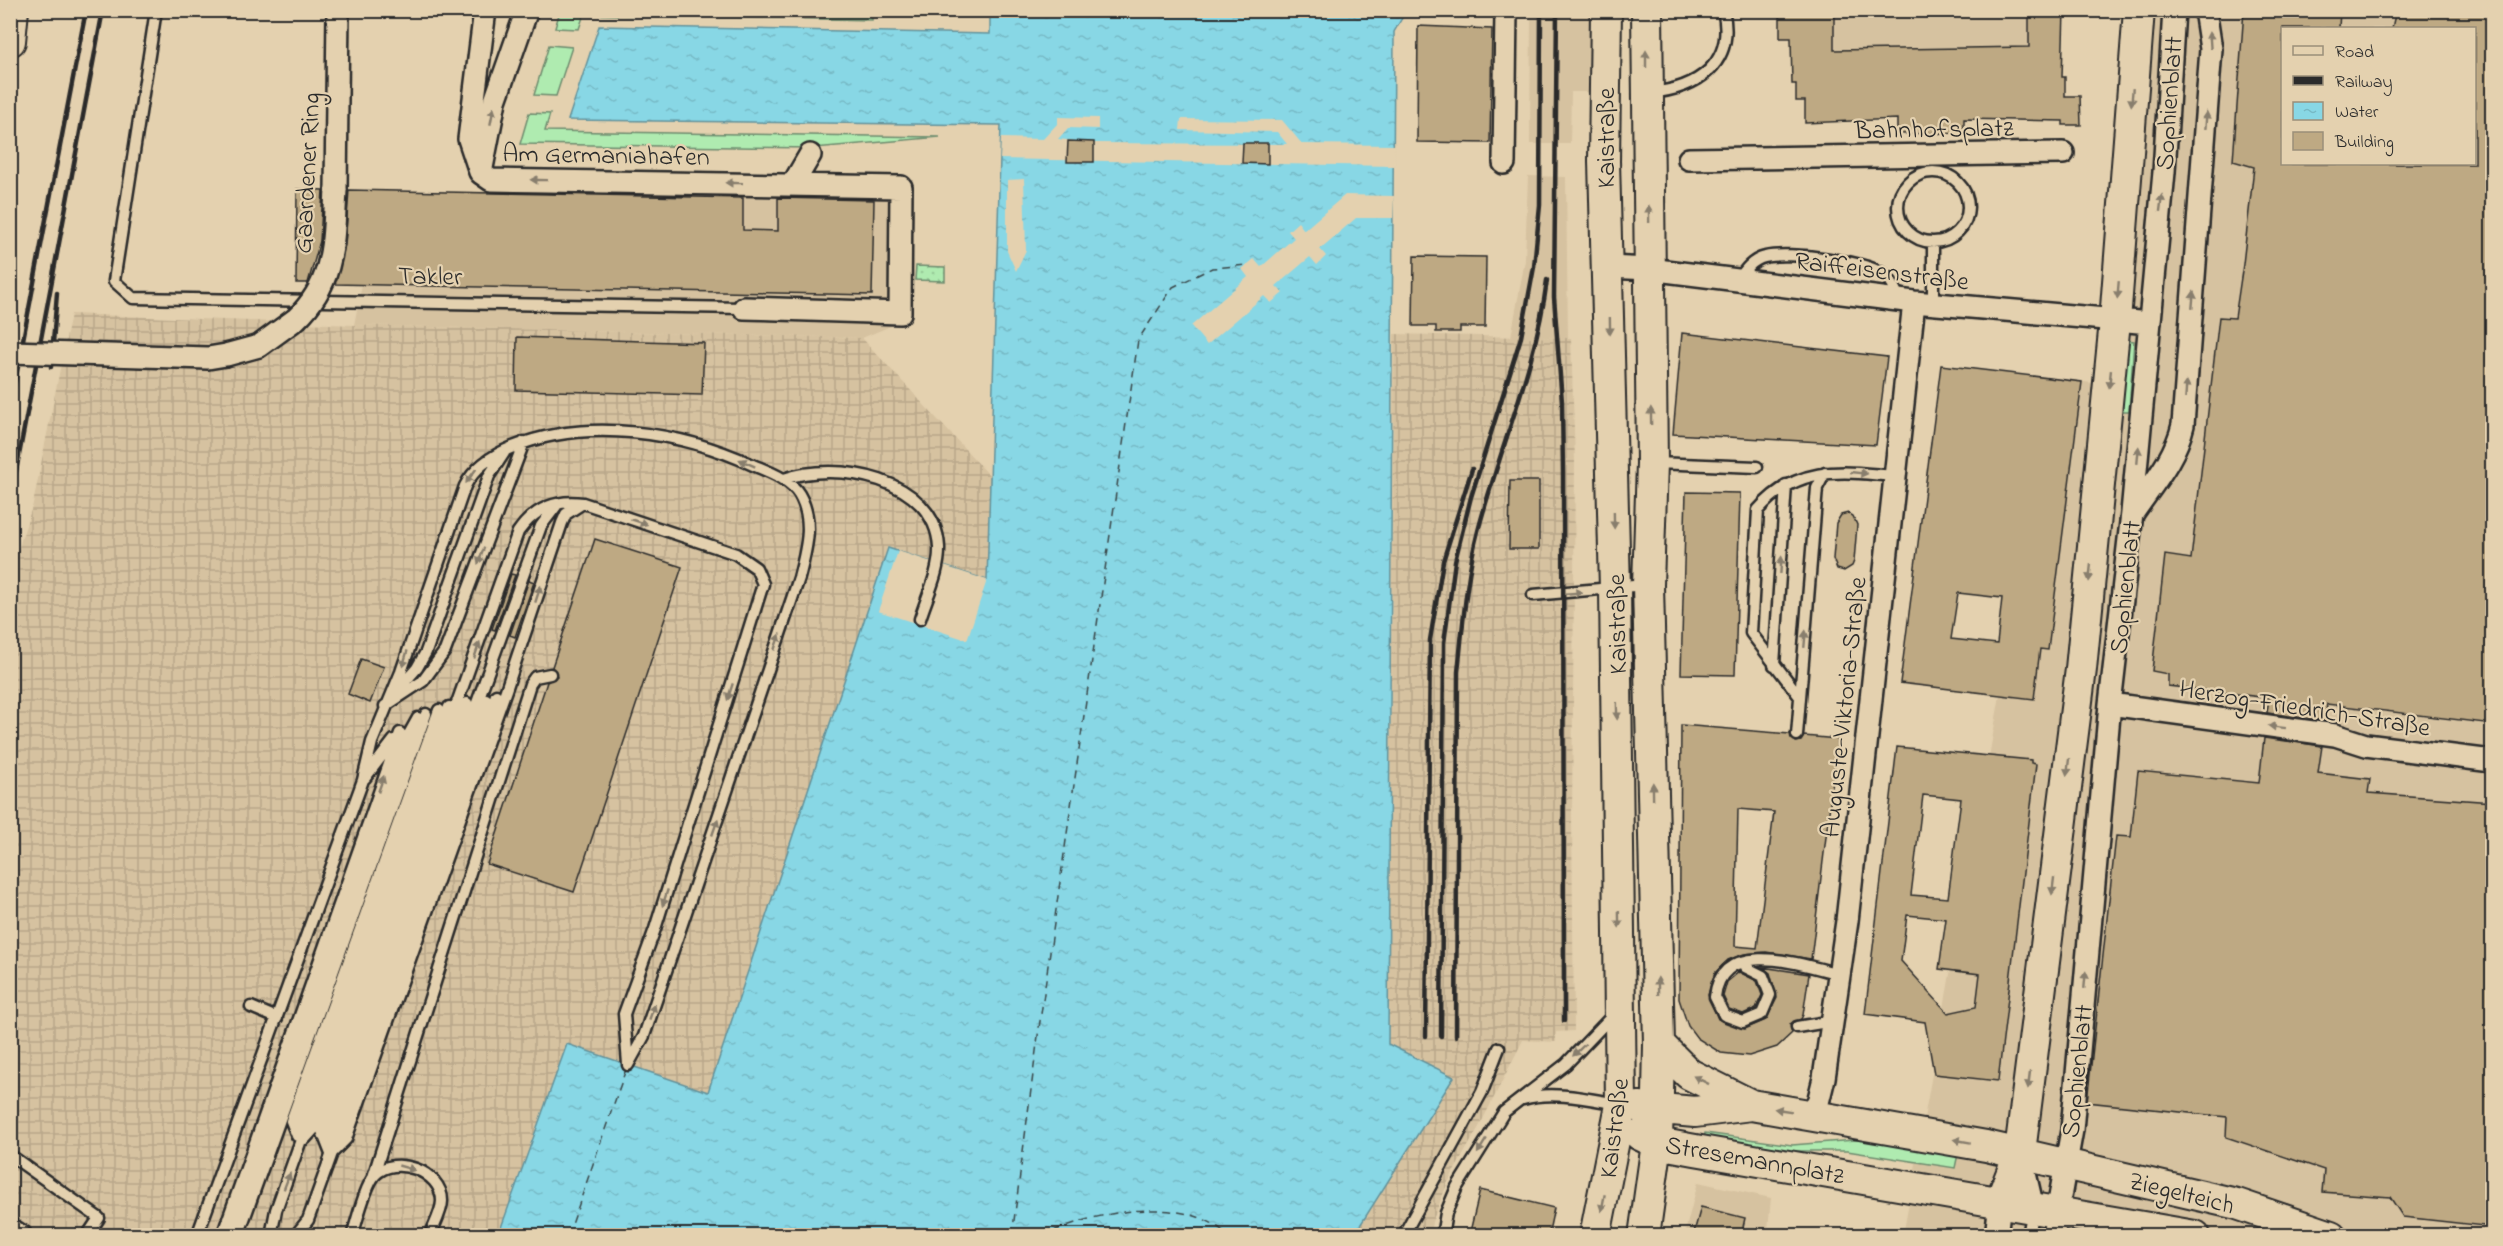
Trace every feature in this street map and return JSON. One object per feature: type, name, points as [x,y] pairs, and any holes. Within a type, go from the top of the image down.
[{"type":"main road","points":[[10,41],[13,10]]},
{"type":"main road","name":"Kaistraße","points":[[1595,1236],[1621,1105],[1615,589],[1604,161],[1606,10]]},
{"type":"main road","name":"Kaistraße","points":[[1644,1236],[1656,1143],[1659,1044],[1648,585],[1652,463],[1646,93],[1647,10]]},
{"type":"main road","name":"Sophienblatt","points":[[2000,1203],[2020,1152],[2080,669],[2115,321],[2138,25]]},
{"type":"main road","name":"Stresemannplatz","points":[[1659,1044],[1673,1061],[1689,1074],[1751,1105],[2020,1152],[2066,1163]]},
{"type":"main road","name":"Stresemannplatz","points":[[1621,1105],[1658,1110],[1710,1112],[1751,1105]]},
{"type":"main road","name":"Stresemannplatz","points":[[1621,1105],[1634,1130],[1656,1143],[2000,1203],[2043,1223]]},
{"type":"main road","name":"Ziegelteich","points":[[2066,1163],[2237,1204],[2331,1236]]},
{"type":"main road","name":"Ziegelteich","points":[[2043,1223],[2195,1236]]},
{"type":"street","name":"Gaardener Ring","points":[[10,352],[208,358],[238,353],[259,346],[286,329],[304,312],[324,282],[333,244],[336,190],[338,10]]},
{"type":"street","points":[[480,173],[469,139],[485,10]]},
{"type":"street","name":"Am Germaniahafen","points":[[527,10],[495,100],[480,173],[491,180],[902,187]]},
{"type":"street","points":[[1504,164],[1506,10]]},
{"type":"street","points":[[2124,10],[2138,25]]},
{"type":"street","name":"Sophienblatt","points":[[2043,1223],[2066,1163],[2072,1130],[2110,705],[2132,513],[2167,138],[2174,10]]},
{"type":"street","name":"Sophienblatt","points":[[2132,513],[2167,465],[2179,441],[2183,425],[2210,71],[2210,32],[2205,10]]},
{"type":"street","name":"Bahnhofsplatz","points":[[1689,159],[2063,153]]},
{"type":"street","points":[[793,184],[810,155]]},
{"type":"street","name":"Takler","points":[[744,308],[900,313],[902,187]]},
{"type":"street","name":"Raiffeisenstraße","points":[[1608,267],[1649,269],[1916,302],[2150,323]]},
{"type":"street","name":"Auguste-Viktoria-Straße","points":[[1815,1115],[1824,1078],[1839,974],[1871,714],[1894,476],[1916,302]]},
{"type":"street","name":"Herzog-Friedrich-Straße","points":[[2110,705],[2335,735],[2366,745],[2493,762]]},
{"type":"street","points":[[2020,1152],[2043,1223]]},
{"type":"street","points":[[1996,1236],[2000,1203]]},
{"type":"street","points":[[10,1229],[21,1236]]},
{"type":"lane","name":"Takler","points":[[156,10],[114,280],[133,298],[744,308]]},
{"type":"lane","points":[[1646,93],[1682,88],[1709,71],[1724,43],[1726,26],[1723,10]]},
{"type":"lane","name":"Bahnhofsplatz","points":[[1932,172],[1947,176],[1960,185],[1968,207],[1960,229],[1948,239],[1933,242],[1918,238],[1906,229],[1899,208],[1902,193],[1911,181],[1932,172]]},
{"type":"lane","points":[[1738,280],[1753,261],[1764,257],[1808,258],[1874,268],[1916,302],[1933,242]]},
{"type":"lane","points":[[196,1236],[363,780],[366,757],[385,706],[401,672],[465,486],[479,466],[524,442],[560,433],[635,432],[691,443],[742,460],[784,479],[798,492],[809,524],[799,578],[644,1036],[628,1065],[624,1014],[655,929],[763,584],[756,568],[736,554],[583,503],[559,502],[533,515],[518,532],[472,701],[346,1139],[332,1154],[308,1220],[295,1236]]},
{"type":"lane","points":[[385,706],[423,681],[445,651],[524,442]]},
{"type":"lane","points":[[385,706],[417,668],[426,652],[489,476],[506,450]]},
{"type":"lane","points":[[1652,463],[1756,467]]},
{"type":"lane","points":[[1800,697],[1750,633],[1758,510],[1770,497],[1786,486],[1825,473],[1838,470],[1894,476]]},
{"type":"lane","points":[[784,479],[812,471],[840,471],[882,482],[909,494],[920,502],[935,528],[939,547],[938,565],[920,619]]},
{"type":"lane","points":[[1797,735],[1817,488],[1825,473]]},
{"type":"lane","points":[[1774,665],[1786,486]]},
{"type":"lane","points":[[300,1144],[314,1129],[472,701],[490,672],[541,526],[559,502]]},
{"type":"lane","points":[[271,1236],[276,1210],[300,1144],[299,1124],[472,701],[566,514],[583,503]]},
{"type":"lane","points":[[1533,595],[1648,585]]},
{"type":"lane","points":[[352,1236],[373,1177],[530,684],[535,676],[550,674]]},
{"type":"lane","points":[[363,780],[400,733],[422,716],[472,701]]},
{"type":"lane","points":[[332,1154],[322,1131],[472,701]]},
{"type":"lane","points":[[230,1236],[408,736],[422,716]]},
{"type":"lane","points":[[238,1236],[422,716]]},
{"type":"lane","points":[[222,1236],[400,733]]},
{"type":"lane","points":[[1744,967],[1763,976],[1770,995],[1762,1014],[1743,1022],[1724,1015],[1715,997],[1720,978],[1735,964],[1749,959],[1774,960],[1839,974]]},
{"type":"lane","points":[[251,1007],[276,1018]]},
{"type":"lane","points":[[1442,1236],[1446,1213],[1457,1187],[1497,1122],[1518,1101],[1566,1064],[1619,1008]]},
{"type":"lane","points":[[1797,1027],[1833,1021]]},
{"type":"lane","points":[[1403,1236],[1482,1092],[1499,1048]]},
{"type":"lane","points":[[1518,1101],[1540,1096],[1584,1098],[1621,1105]]},
{"type":"lane","points":[[10,1155],[99,1218],[87,1236]]},
{"type":"lane","points":[[373,1177],[383,1168],[404,1166],[429,1176],[436,1183],[442,1202],[430,1236]]},
{"type":"shaded area","points":[[1791,10],[2064,11],[2063,77],[2054,97],[2054,121],[1964,119],[1964,133],[1897,134],[1896,119],[1805,123],[1805,101],[1796,101],[1796,85],[1792,84],[1791,38],[1780,38],[1780,12]]},
{"type":"shaded area","points":[[1531,11],[1589,11],[1588,92],[1571,92],[1570,144],[1530,144]]},
{"type":"shaded area","points":[[2156,11],[2396,11],[2393,24],[2417,27],[2281,27],[2281,165],[2476,165],[2476,35],[2492,37],[2492,1235],[1903,1236],[2006,662],[2041,429],[1941,365],[2127,387]]},
{"type":"shaded area","points":[[1528,176],[1566,177],[1568,338],[1511,337],[1525,260]]},
{"type":"shaded area","points":[[381,190],[914,198],[910,318],[862,338],[354,325]]},
{"type":"shaded area","points":[[71,314],[354,325],[862,338],[990,476],[987,580],[888,548],[708,1092],[567,1044],[498,1235],[11,1236],[11,571],[33,504]]},
{"type":"shaded area","points":[[1394,334],[1571,338],[1575,462],[1572,816],[1574,1031],[1556,1032],[1556,1042],[1523,1040],[1448,1182],[1432,1222],[1430,1235],[1354,1236],[1454,1077],[1388,1044]]},
{"type":"shaded area","points":[[1698,1182],[1771,1198],[1768,1229],[1836,1235],[1684,1236]]},
{"type":"green space","points":[[872,10],[872,20],[584,14],[579,29],[555,28],[560,11]]},
{"type":"green space","points":[[549,45],[572,47],[556,96],[534,95]]},
{"type":"green space","points":[[529,113],[550,114],[545,131],[940,137],[814,148],[520,144]]},
{"type":"green space","points":[[916,266],[945,267],[945,281],[915,280]]},
{"type":"green space","points":[[2125,340],[2134,341],[2129,411],[2120,411]]},
{"type":"green space","points":[[1705,1133],[1792,1145],[1867,1139],[1958,1154],[1955,1168],[1847,1151],[1784,1151],[1704,1140]]},
{"type":"water","points":[[990,11],[1406,11],[1394,32],[1388,1044],[1454,1077],[1354,1235],[498,1236],[567,1044],[708,1092],[888,548],[987,580],[1001,125],[568,120],[599,26],[990,34]]},
{"type":"pier","points":[[1058,117],[1098,118],[1098,129],[1068,128],[1058,139],[1095,143],[1287,144],[1277,132],[1180,130],[1181,119],[1282,120],[1302,144],[1395,145],[1394,166],[1000,159],[1001,138],[1043,139],[1058,123]]},
{"type":"pier","points":[[1024,179],[1026,250],[1016,271],[1007,251],[1007,180]]},
{"type":"pier","points":[[1345,195],[1394,196],[1393,218],[1356,218],[1320,249],[1326,256],[1317,265],[1310,257],[1276,286],[1283,293],[1271,303],[1264,296],[1207,345],[1191,326],[1248,277],[1242,269],[1254,259],[1261,267],[1294,238],[1288,231],[1298,222],[1304,230]]},
{"type":"pier","points":[[898,551],[987,580],[967,640],[878,611]]},
{"type":"building","points":[[1834,10],[1834,50],[2029,47],[2029,10],[2064,10],[2062,77],[2065,77],[2065,96],[2080,96],[2081,125],[2063,125],[2063,121],[1964,119],[1964,133],[1897,134],[1897,119],[1805,123],[1805,101],[1796,101],[1796,84],[1792,84],[1791,38],[1780,38],[1780,12]]},
{"type":"building","points":[[2244,10],[2340,10],[2339,27],[2281,27],[2281,165],[2476,165],[2476,27],[2392,27],[2396,10],[2479,10],[2493,15],[2493,724],[2327,704],[2325,721],[2267,713],[2269,698],[2168,686],[2168,674],[2152,671],[2165,555],[2191,559],[2219,317],[2235,318],[2254,167],[2233,161]]},
{"type":"building","points":[[1418,26],[1492,29],[1490,143],[1417,142]]},
{"type":"building","points":[[1068,141],[1094,142],[1094,162],[1067,162]]},
{"type":"building","points":[[1243,143],[1268,143],[1268,164],[1242,163]]},
{"type":"building","points":[[297,189],[323,190],[320,241],[308,283],[296,283]]},
{"type":"building","points":[[349,190],[743,198],[743,230],[778,231],[778,198],[874,200],[872,295],[335,284],[345,245]]},
{"type":"building","points":[[1414,256],[1486,257],[1485,327],[1460,327],[1460,332],[1436,332],[1436,326],[1413,326]]},
{"type":"building","points":[[1682,333],[1887,357],[1876,445],[1673,434]]},
{"type":"building","points":[[517,337],[704,343],[702,395],[516,390]]},
{"type":"building","points":[[1941,365],[2082,382],[2048,650],[2040,649],[2034,699],[1900,683]],"holes":[[[1958,593],[2002,598],[1997,644],[1951,639]]]},
{"type":"building","points":[[1510,481],[1539,481],[1539,549],[1509,549]]},
{"type":"building","points":[[1686,492],[1740,493],[1735,675],[1681,674]]},
{"type":"building","points":[[1848,513],[1853,516],[1857,525],[1854,561],[1852,566],[1844,571],[1837,569],[1833,559],[1836,523],[1841,515]]},
{"type":"building","points":[[595,539],[682,567],[574,892],[487,864],[547,682],[557,676],[552,667]]},
{"type":"building","points":[[511,574],[515,575],[495,630],[492,629]]},
{"type":"building","points":[[529,580],[534,582],[515,637],[510,635]]},
{"type":"building","points":[[361,659],[384,667],[370,703],[348,694]]},
{"type":"building","points":[[1681,725],[1790,734],[1796,742],[1801,741],[1804,736],[1838,739],[1811,959],[1766,952],[1744,954],[1728,960],[1715,973],[1708,995],[1718,1019],[1745,1029],[1766,1020],[1777,998],[1770,973],[1762,967],[1809,974],[1801,1019],[1790,1024],[1792,1033],[1777,1047],[1749,1056],[1721,1053],[1697,1038],[1688,1026],[1679,999]],"holes":[[[1738,809],[1774,812],[1757,948],[1735,946]]]},
{"type":"building","points":[[2264,738],[2322,746],[2318,773],[2370,779],[2368,793],[2493,802],[2493,1227],[2403,1217],[2390,1197],[2322,1192],[2324,1170],[2226,1137],[2227,1117],[2087,1102],[2116,836],[2131,837],[2138,771],[2259,783]]},
{"type":"building","points":[[1897,747],[2031,760],[2031,763],[2036,764],[1998,1081],[1934,1074],[1925,1022],[1865,1014]],"holes":[[[1923,795],[1961,799],[1948,898],[1911,895]],[[1907,915],[1946,919],[1939,969],[1980,974],[1976,1007],[1948,1013],[1901,961]]]},
{"type":"building","points":[[1739,972],[1757,981],[1762,995],[1756,1008],[1743,1014],[1729,1009],[1723,996],[1727,982]]},
{"type":"building","points":[[1480,1190],[1554,1208],[1548,1236],[1469,1236]]},
{"type":"building","points":[[1701,1207],[1745,1218],[1741,1236],[1693,1236]]},
{"type":"ferry route","points":[[1012,1236],[1039,1028],[1138,340],[1173,287],[1212,268],[1248,265]]},
{"type":"ferry route","points":[[568,1236],[626,1069]]},
{"type":"ferry route","points":[[1042,1236],[1086,1220],[1138,1210],[1164,1210],[1188,1214],[1210,1222],[1229,1236]]},
{"type":"ferry route","points":[[1102,1236],[1158,1230],[1178,1236]]},
{"type":"railway","points":[[10,408],[86,10]]},
{"type":"railway","points":[[10,503],[103,10]]},
{"type":"railway","points":[[1441,1036],[1444,643],[1455,561],[1471,497],[1521,337],[1534,267],[1540,205],[1541,10]]},
{"type":"railway","points":[[1557,10],[1554,297],[1562,402],[1563,473],[1564,1021]]},
{"type":"railway","points":[[1456,1036],[1458,672],[1465,601],[1478,531],[1535,344],[1547,280]]},
{"type":"railway","points":[[51,367],[57,293]]},
{"type":"railway","points":[[1426,1036],[1430,640],[1443,561],[1472,469]]}]
